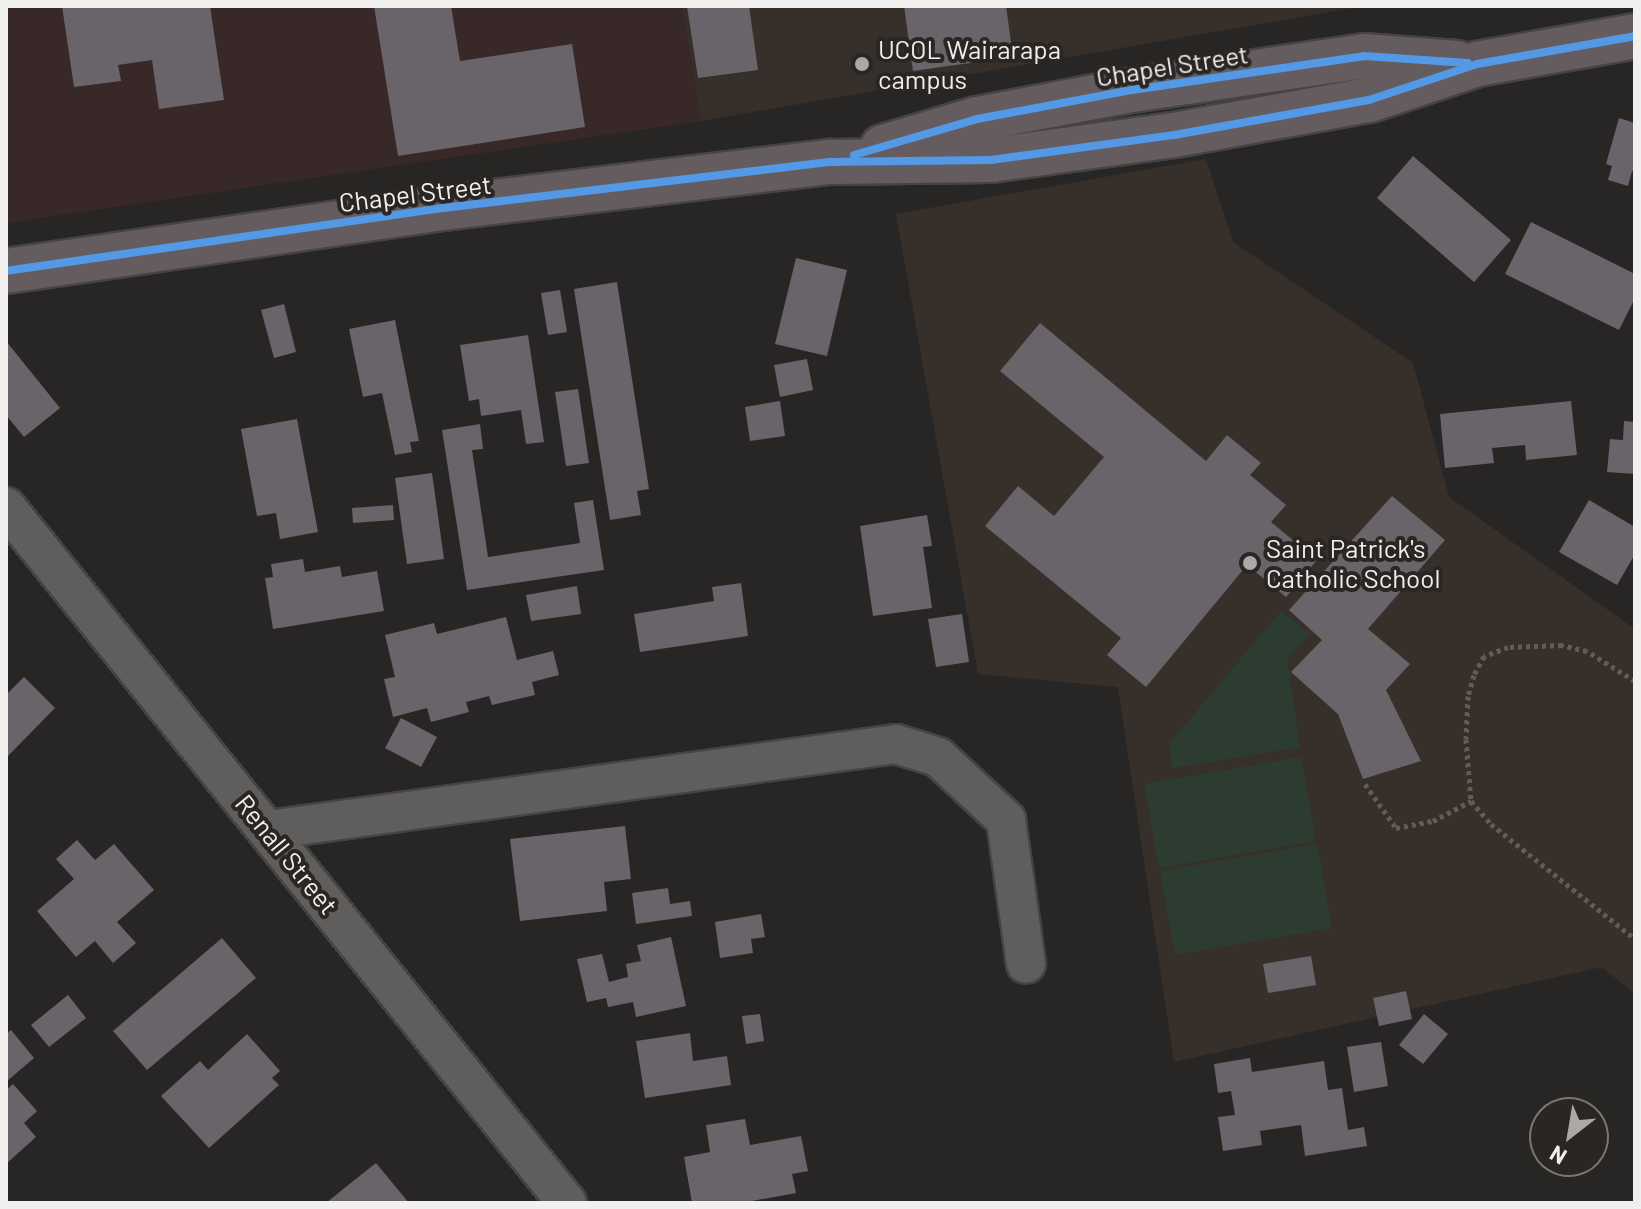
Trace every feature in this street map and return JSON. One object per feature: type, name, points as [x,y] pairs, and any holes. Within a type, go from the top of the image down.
[{"type":"highway","name":"Chapel Street","points":[[6,271],[443,208],[831,162],[991,160],[1102,146],[1369,100],[1477,64],[1635,36]]},
{"type":"highway","name":"Chapel Street","points":[[831,162],[977,119],[1132,90],[1364,56],[1477,64]]},
{"type":"street","points":[[1025,110],[1080,115],[1095,126],[1102,146]]},
{"type":"street","name":"Renall Street","points":[[6,507],[567,1203]]},
{"type":"street","points":[[268,830],[896,744],[938,757],[1006,820],[1026,964]]},
{"type":"path","points":[[1635,681],[1587,651],[1562,645],[1508,647],[1484,656],[1468,696],[1466,771],[1471,801],[1491,824],[1635,939]]},
{"type":"path","points":[[1365,784],[1396,828],[1433,821],[1471,801]]},
{"type":"shaded area","points":[[6,6],[682,6],[701,121],[6,223]]},
{"type":"shaded area","name":"UCOL Wairarapa campus","points":[[682,6],[1364,6],[701,121]]},
{"type":"shaded area","name":"Saint Patrick's Catholic School","points":[[1206,159],[1233,242],[1413,363],[1449,497],[1635,629],[1635,994],[1602,967],[1174,1062],[1118,687],[978,674],[896,214]]},
{"type":"green space","points":[[1281,611],[1310,634],[1287,659],[1300,747],[1173,768],[1169,744]]},
{"type":"green space","points":[[1301,757],[1316,841],[1159,868],[1144,784]]},
{"type":"green space","points":[[1317,844],[1332,928],[1175,955],[1160,871]]},
{"type":"building","points":[[62,6],[210,6],[224,100],[159,109],[152,60],[118,65],[121,81],[74,87]]},
{"type":"building","points":[[374,6],[451,6],[460,61],[572,44],[585,127],[398,156]]},
{"type":"building","points":[[687,6],[749,6],[758,70],[698,78]]},
{"type":"building","points":[[904,6],[1006,6],[1013,57],[913,71]]},
{"type":"building","points":[[1619,118],[1635,123],[1635,172],[1632,171],[1628,186],[1608,180],[1612,166],[1606,164]]},
{"type":"building","points":[[1413,156],[1511,240],[1474,282],[1377,198]]},
{"type":"building","points":[[1531,222],[1635,274],[1635,298],[1619,330],[1505,274]]},
{"type":"building","points":[[796,258],[847,270],[827,356],[775,344]]},
{"type":"building","points":[[617,282],[649,489],[637,491],[641,515],[610,520],[574,289]]},
{"type":"building","points":[[560,290],[567,332],[548,335],[541,293]]},
{"type":"building","points":[[284,304],[296,352],[274,358],[261,310]]},
{"type":"building","points":[[395,320],[419,441],[410,442],[412,452],[395,455],[382,393],[363,397],[349,329]]},
{"type":"building","points":[[1040,323],[1206,461],[1227,435],[1261,463],[1250,475],[1286,505],[1271,522],[1317,560],[1286,597],[1247,565],[1146,687],[1107,655],[1121,638],[985,526],[1018,486],[1054,516],[1104,457],[1000,371]]},
{"type":"building","points":[[528,335],[544,442],[526,444],[521,410],[481,416],[479,399],[469,401],[460,345]]},
{"type":"building","points":[[6,341],[60,408],[24,437],[6,415]]},
{"type":"building","points":[[807,359],[813,390],[780,397],[774,365]]},
{"type":"building","points":[[578,389],[589,463],[566,466],[555,392]]},
{"type":"building","points":[[780,401],[785,436],[750,441],[745,407]]},
{"type":"building","points":[[1571,401],[1577,455],[1526,460],[1525,445],[1492,448],[1494,463],[1445,468],[1440,414]]},
{"type":"building","points":[[297,419],[318,532],[280,539],[276,513],[257,516],[241,429]]},
{"type":"building","points":[[1624,421],[1635,422],[1635,474],[1607,472],[1610,439],[1623,440]]},
{"type":"building","points":[[480,424],[483,449],[472,450],[488,557],[580,543],[574,503],[593,500],[604,570],[467,590],[442,430]]},
{"type":"building","points":[[432,473],[444,559],[407,564],[395,478]]},
{"type":"building","points":[[1392,496],[1445,540],[1368,629],[1410,664],[1386,690],[1421,761],[1363,779],[1338,714],[1291,672],[1322,640],[1289,610]]},
{"type":"building","points":[[1589,500],[1635,527],[1635,554],[1617,585],[1559,552]]},
{"type":"building","points":[[393,505],[394,520],[353,523],[352,508]]},
{"type":"building","points":[[927,515],[932,546],[923,547],[932,608],[873,616],[860,526]]},
{"type":"building","points":[[303,559],[305,572],[340,566],[342,577],[377,571],[384,611],[273,629],[265,578],[273,577],[271,564]]},
{"type":"building","points":[[741,583],[748,636],[640,652],[634,614],[714,601],[712,587]]},
{"type":"building","points":[[577,586],[581,614],[531,621],[526,595]]},
{"type":"building","points":[[962,614],[969,662],[936,667],[928,619]]},
{"type":"building","points":[[506,617],[517,660],[553,651],[559,675],[532,682],[535,695],[492,705],[489,696],[466,702],[469,712],[431,722],[427,708],[393,717],[384,679],[395,677],[385,635],[434,623],[437,634]]},
{"type":"building","points":[[24,677],[55,708],[6,758],[6,695]]},
{"type":"building","points":[[401,718],[437,737],[421,767],[385,748]]},
{"type":"building","points":[[625,826],[631,879],[604,882],[607,911],[520,921],[510,839]]},
{"type":"building","points":[[77,840],[95,860],[114,844],[154,890],[117,922],[136,943],[113,963],[95,941],[76,957],[37,911],[74,879],[56,859]]},
{"type":"building","points":[[668,888],[670,904],[690,901],[692,916],[636,924],[632,893]]},
{"type":"building","points":[[761,914],[765,937],[751,939],[753,953],[720,958],[715,922]]},
{"type":"building","points":[[671,937],[686,1006],[636,1017],[633,1002],[608,1007],[606,998],[587,1002],[577,959],[602,954],[609,982],[628,977],[626,964],[641,961],[637,945]]},
{"type":"building","points":[[222,938],[256,978],[147,1070],[113,1031]]},
{"type":"building","points":[[1311,956],[1316,985],[1268,993],[1263,964]]},
{"type":"building","points":[[1406,991],[1412,1019],[1379,1026],[1373,998]]},
{"type":"building","points":[[68,995],[86,1018],[49,1047],[31,1025]]},
{"type":"building","points":[[760,1014],[764,1041],[746,1044],[742,1016]]},
{"type":"building","points":[[1424,1014],[1448,1034],[1423,1064],[1399,1045]]},
{"type":"building","points":[[11,1030],[34,1058],[6,1082],[6,1034]]},
{"type":"building","points":[[690,1033],[693,1061],[727,1056],[731,1085],[645,1098],[636,1041]]},
{"type":"building","points":[[247,1034],[280,1071],[272,1078],[279,1085],[209,1148],[161,1096],[200,1061],[208,1070]]},
{"type":"building","points":[[1381,1042],[1388,1086],[1354,1092],[1347,1047]]},
{"type":"building","points":[[1250,1058],[1252,1072],[1324,1061],[1328,1090],[1342,1088],[1348,1130],[1364,1127],[1367,1146],[1305,1156],[1301,1125],[1260,1131],[1262,1145],[1223,1151],[1218,1117],[1235,1115],[1231,1091],[1218,1093],[1214,1064]]},
{"type":"building","points":[[13,1084],[37,1111],[24,1123],[36,1137],[6,1164],[6,1090]]},
{"type":"building","points":[[745,1119],[750,1145],[801,1136],[808,1171],[792,1174],[796,1193],[741,1203],[692,1203],[684,1157],[710,1152],[706,1125]]},
{"type":"building","points":[[376,1163],[409,1203],[326,1203],[347,1186]]},
{"type":"cycle path","points":[[6,271],[443,208],[831,162],[991,160],[1174,135],[1369,100],[1477,64],[1635,36]]},
{"type":"cycle path","points":[[854,155],[977,119],[1132,90],[1364,56],[1468,63]]},
{"type":"place","name":"UCOL Wairarapa campus","points":[[862,64]]},
{"type":"place","name":"Saint Patrick's Catholic School","points":[[1250,563]]}]
